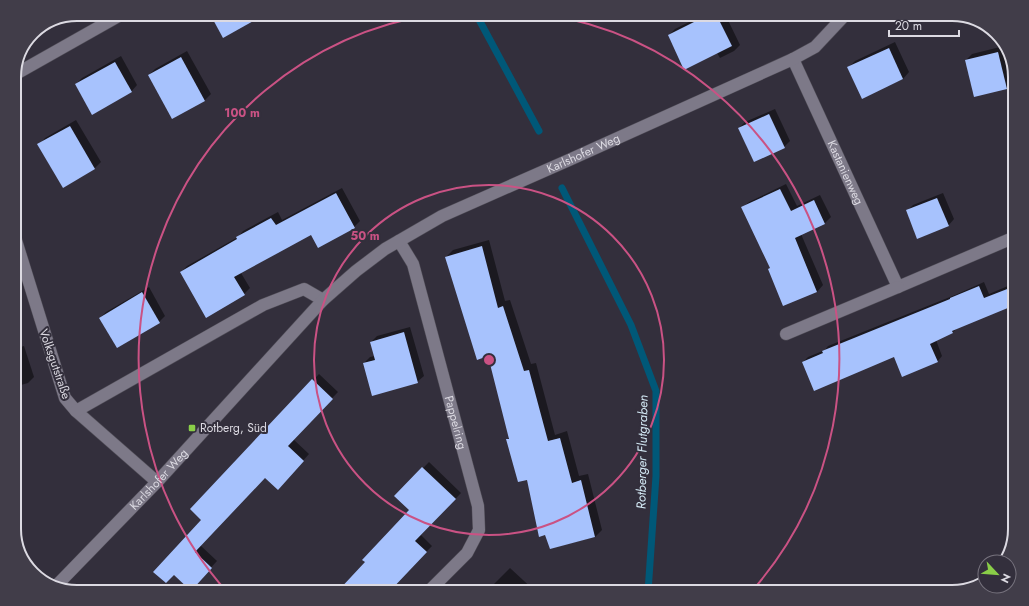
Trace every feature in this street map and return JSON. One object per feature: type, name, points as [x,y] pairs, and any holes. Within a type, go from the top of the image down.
[{"type":"street","points":[[22,71],[110,21]]},
{"type":"street","name":"Karlshofer Weg","points":[[60,582],[157,482],[323,300],[356,272],[399,241],[442,216],[793,59],[815,47],[839,21]]},
{"type":"street","name":"Kastanienweg","points":[[793,59],[898,287]]},
{"type":"street","points":[[786,334],[1008,240]]},
{"type":"street","name":"Pappelring","points":[[399,241],[413,264],[478,506],[479,530],[467,553],[435,585]]},
{"type":"street","name":"Volksgutstraße","points":[[21,257],[64,398],[76,411],[157,482]]},
{"type":"street","points":[[76,411],[263,305],[304,289],[323,300]]},
{"type":"building","points":[[214,21],[253,21],[223,38]]},
{"type":"building","points":[[696,21],[720,21],[732,46],[684,70],[668,35]]},
{"type":"building","points":[[889,48],[903,79],[862,99],[847,67]]},
{"type":"building","points":[[998,52],[1007,89],[974,97],[965,60]]},
{"type":"building","points":[[181,57],[205,101],[172,119],[148,75]]},
{"type":"building","points":[[115,62],[132,92],[92,115],[75,84]]},
{"type":"building","points":[[769,114],[785,148],[754,162],[738,128]]},
{"type":"building","points":[[70,126],[95,169],[63,188],[37,144]]},
{"type":"building","points":[[780,189],[791,211],[814,200],[825,224],[795,238],[817,292],[783,306],[768,269],[770,268],[741,207]]},
{"type":"building","points":[[336,193],[355,228],[318,248],[311,235],[234,277],[245,295],[206,318],[180,272],[237,239],[236,237],[271,218],[276,225]]},
{"type":"building","points":[[937,198],[949,226],[917,239],[906,210]]},
{"type":"building","points":[[482,246],[498,308],[503,306],[524,371],[529,370],[548,441],[560,438],[572,483],[581,480],[595,537],[550,549],[545,535],[539,537],[527,480],[518,482],[506,439],[509,439],[488,356],[477,360],[445,257]]},
{"type":"building","points":[[979,286],[984,298],[1008,289],[1008,308],[952,331],[953,333],[930,344],[938,362],[902,377],[894,357],[814,391],[802,362],[823,353],[822,351]]},
{"type":"building","points":[[142,292],[160,323],[117,348],[99,318]]},
{"type":"building","points":[[404,332],[418,383],[372,396],[363,363],[375,360],[370,342]]},
{"type":"building","points":[[312,379],[333,399],[288,446],[304,461],[278,490],[265,478],[195,552],[212,568],[196,585],[185,585],[174,575],[166,583],[153,572],[201,520],[190,509]]},
{"type":"building","points":[[422,467],[456,499],[415,541],[427,552],[396,585],[344,585],[365,562],[362,560],[409,510],[394,496]]},
{"type":"waterway","name":"Rotberger Flutgraben","points":[[480,21],[539,131]]},
{"type":"waterway","name":"Rotberger Flutgraben","points":[[562,188],[631,325],[656,391],[656,476],[648,585]]},
{"type":"place","name":"Rotberg, Süd","points":[[192,428]]}]
